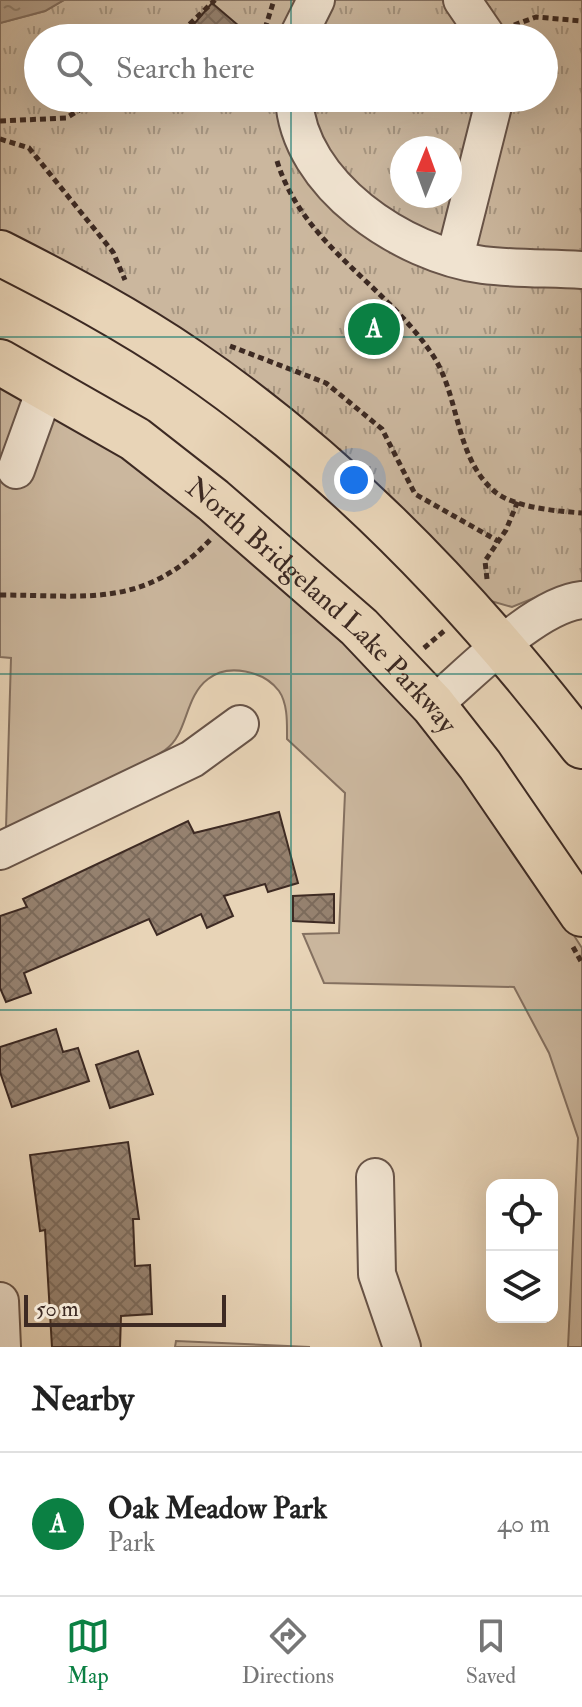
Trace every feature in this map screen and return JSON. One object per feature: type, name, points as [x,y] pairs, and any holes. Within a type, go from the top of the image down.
[{"type":"main road","points":[[0,253],[76,292],[188,360],[264,416],[366,506],[470,610],[504,646],[582,746]]},
{"type":"main road","name":"North Bridgeland Lake Parkway","points":[[0,362],[135,439],[232,517],[359,627],[433,705],[531,836],[574,925]]},
{"type":"street","points":[[304,24],[316,0]]},
{"type":"street","points":[[462,0],[479,24]]},
{"type":"street","points":[[297,112],[304,148],[335,187],[377,224],[425,248],[481,265],[582,270]]},
{"type":"street","points":[[455,257],[491,112]]},
{"type":"street","points":[[12,460],[46,387]]},
{"type":"street","points":[[433,705],[540,614],[563,602],[582,600]]},
{"type":"street","points":[[0,851],[192,759],[240,724]]},
{"type":"street","points":[[375,1177],[377,1274],[402,1347]]},
{"type":"street","points":[[0,1301],[2,1347]]},
{"type":"path","points":[[190,24],[215,0]]},
{"type":"path","points":[[266,24],[274,0]]},
{"type":"path","points":[[518,24],[536,17],[582,21]]},
{"type":"path","points":[[0,121],[66,118],[76,112]]},
{"type":"path","points":[[0,139],[29,148],[113,252],[128,288]]},
{"type":"path","points":[[273,146],[286,188],[327,247],[392,305],[434,356],[473,464],[496,493],[540,510],[582,513]]},
{"type":"path","points":[[227,345],[326,383],[382,429],[415,494],[498,541]]},
{"type":"path","points":[[398,669],[494,591],[485,561],[518,501]]},
{"type":"path","points":[[0,595],[87,597],[138,590],[186,564],[232,517]]},
{"type":"path","points":[[574,925],[582,963]]},
{"type":"green space","points":[[64,0],[582,0],[582,584],[561,587],[512,607],[484,599],[0,234],[0,23],[45,11]]},
{"type":"green space","points":[[0,377],[67,415],[267,564],[419,717],[534,873],[582,948],[582,1347],[568,1347],[578,1138],[549,1053],[514,987],[324,983],[303,934],[339,933],[345,793],[287,739],[284,702],[272,684],[255,674],[235,670],[216,674],[200,687],[178,735],[165,750],[107,782],[6,828],[11,658],[0,657]]},
{"type":"green space","points":[[176,1341],[310,1347],[175,1347]]},
{"type":"water","points":[[0,0],[64,0],[45,11],[0,23]]},
{"type":"building","points":[[212,3],[237,24],[194,24]]},
{"type":"building","points":[[279,812],[298,883],[268,892],[265,884],[224,896],[233,916],[207,928],[201,914],[157,935],[149,919],[24,973],[31,993],[6,1002],[0,988],[0,916],[27,907],[23,899],[188,821],[194,833]]},
{"type":"building","points":[[334,894],[334,923],[293,921],[293,896]]},
{"type":"building","points":[[56,1029],[63,1052],[78,1048],[89,1081],[12,1107],[0,1072],[0,1047]]},
{"type":"building","points":[[138,1051],[153,1094],[110,1108],[96,1065]]},
{"type":"building","points":[[128,1142],[139,1219],[133,1219],[135,1266],[150,1265],[152,1314],[121,1316],[120,1347],[52,1347],[45,1230],[40,1231],[30,1155]]},
{"type":"place","name":"Oak Meadow Park","points":[[374,329]]}]
